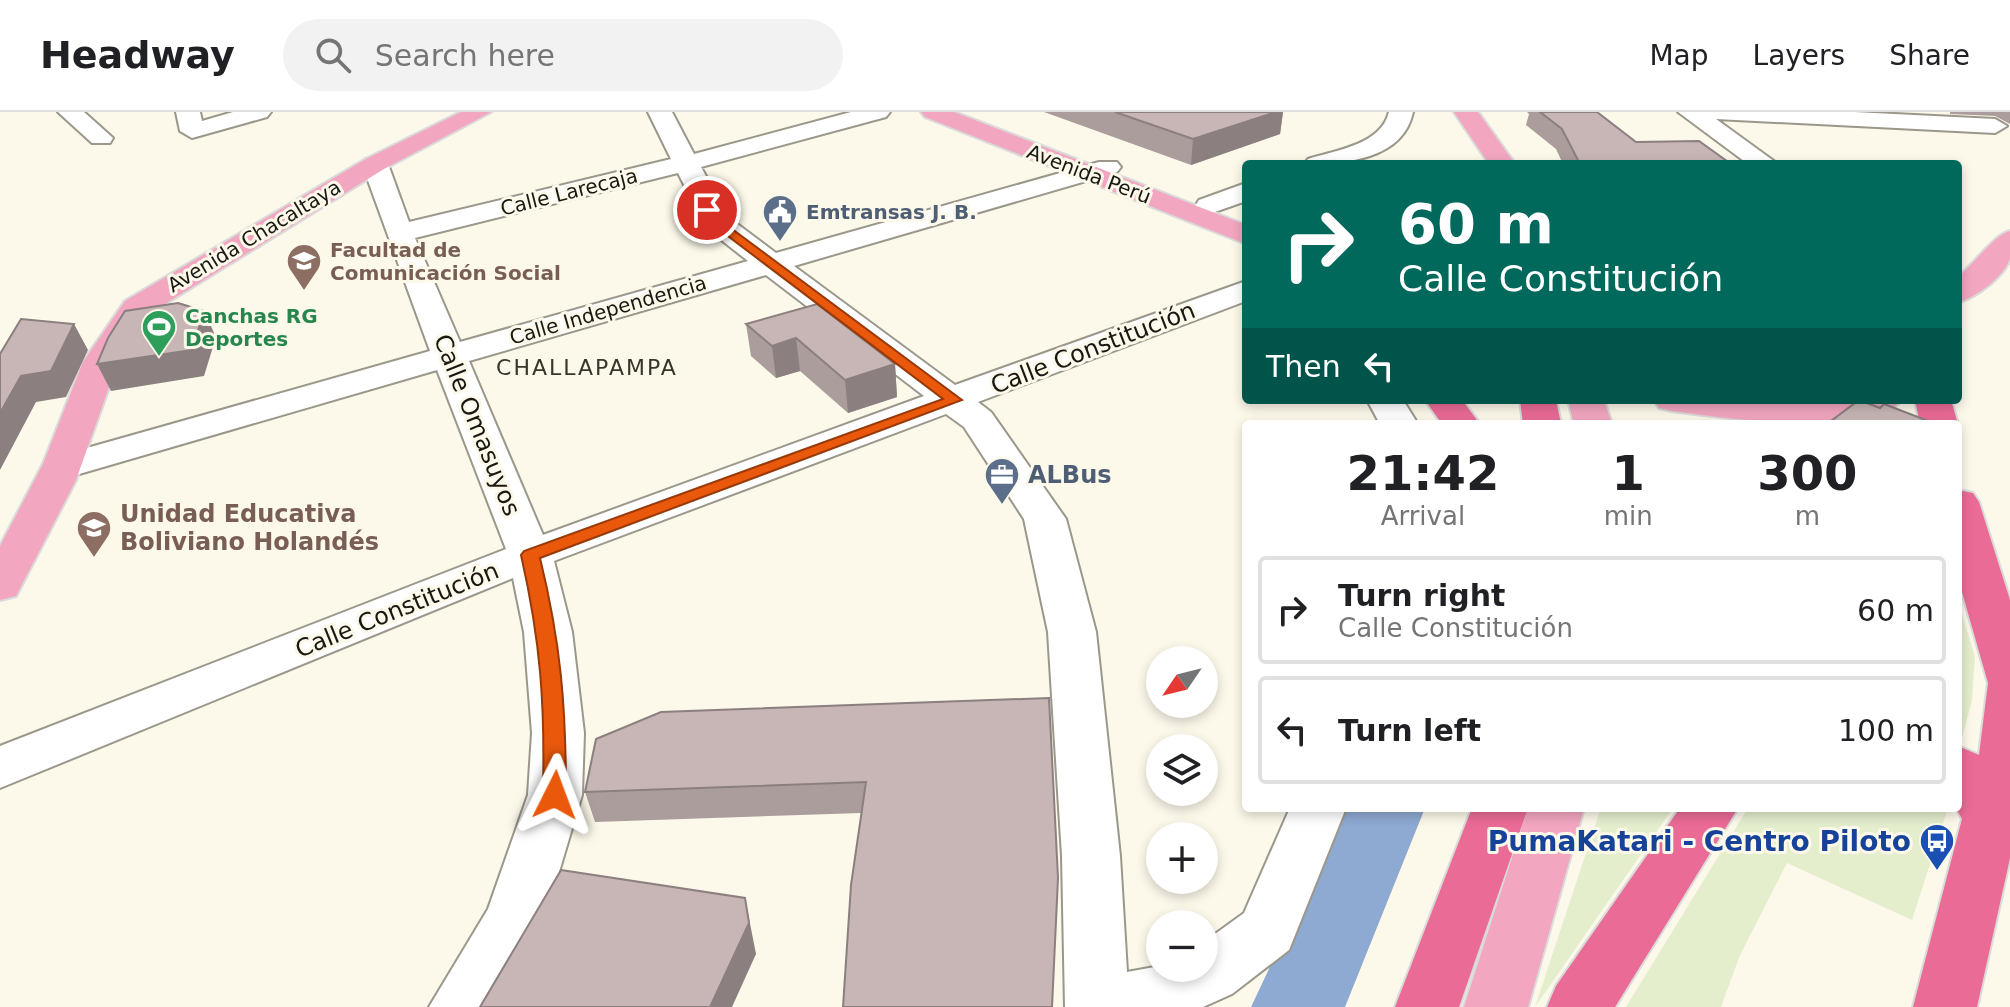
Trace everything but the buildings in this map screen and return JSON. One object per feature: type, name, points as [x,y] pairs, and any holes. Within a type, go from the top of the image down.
[{"type":"highway","points":[[1874,404],[1900,420]]},
{"type":"highway","points":[[1962,516],[2010,678]]},
{"type":"highway","points":[[1945,1007],[2008,746],[2010,688]]},
{"type":"highway","points":[[1962,772],[1989,815]]},
{"type":"highway","points":[[1428,1006],[1466,812]]},
{"type":"highway","points":[[1428,1006],[1499,812]]},
{"type":"highway","points":[[1579,1007],[1707,812]]},
{"type":"main road","name":"Avenida Chacaltaya","points":[[0,586],[62,467],[105,351],[120,325],[136,308],[375,164],[479,112]]},
{"type":"main road","name":"Avenida Perú","points":[[933,112],[1200,210],[1242,233]]},
{"type":"main road","name":"Avenida Perú","points":[[967,112],[1097,170]]},
{"type":"main road","points":[[1444,112],[1467,142],[1476,160]]},
{"type":"main road","points":[[1466,112],[1499,160]]},
{"type":"main road","name":"Avenida Perú","points":[[1200,210],[1242,219]]},
{"type":"main road","points":[[1962,290],[1992,264],[2010,240]]},
{"type":"main road","points":[[1673,404],[1705,420]]},
{"type":"main road","points":[[1705,404],[1787,414],[1857,404]]},
{"type":"main road","points":[[1496,1007],[1555,812]]},
{"type":"street","points":[[70,112],[101,138]]},
{"type":"street","points":[[190,121],[259,112]]},
{"type":"street","points":[[660,112],[716,222],[978,420],[1045,519],[1068,618],[1091,856],[1097,1005],[1155,998],[1210,974],[1267,931],[1316,812]]},
{"type":"street","name":"Calle Larecaja","points":[[399,233],[688,163],[878,112]]},
{"type":"street","points":[[1328,160],[1388,137],[1399,126],[1401,112]]},
{"type":"street","points":[[1690,112],[1759,160]]},
{"type":"street","points":[[1711,112],[1995,126]]},
{"type":"street","name":"Calle Omasuyos","points":[[375,164],[399,233],[530,555],[551,660],[558,733],[555,795],[515,919],[461,1007]]},
{"type":"street","name":"Calle Independencia","points":[[62,467],[1097,170]]},
{"type":"street","points":[[1200,210],[1242,193]]},
{"type":"street","name":"Calle Constitución","points":[[0,768],[530,555],[1242,292]]},
{"type":"green space","points":[[1962,614],[1975,657],[1972,700],[1962,738]]},
{"type":"green space","points":[[1600,812],[1670,812],[1535,1007]]},
{"type":"green space","points":[[1746,812],[1947,812],[1912,920],[1787,863],[1740,955],[1721,1007],[1626,1007]]},
{"type":"waterway","points":[[1298,1007],[1383,812]]},
{"type":"place","name":"Emtransas J. B.","points":[[780,243]]},
{"type":"place","name":"Facultad de Comunicación Social","points":[[304,292]]},
{"type":"place","name":"Canchas RG Deportes","points":[[159,358]]},
{"type":"place","name":"ALBus","points":[[1002,506]]},
{"type":"place","name":"Unidad Educativa Boliviano Holandés","points":[[94,559]]},
{"type":"place","name":"PumaKatari - Centro Piloto","points":[[1937,872]]},
{"type":"district","name":"CHALLAPAMPA","points":[[587,367]]},
{"type":"route","points":[[555,795],[556,707],[548,632],[530,555],[954,400],[716,222],[707,210]]}]
